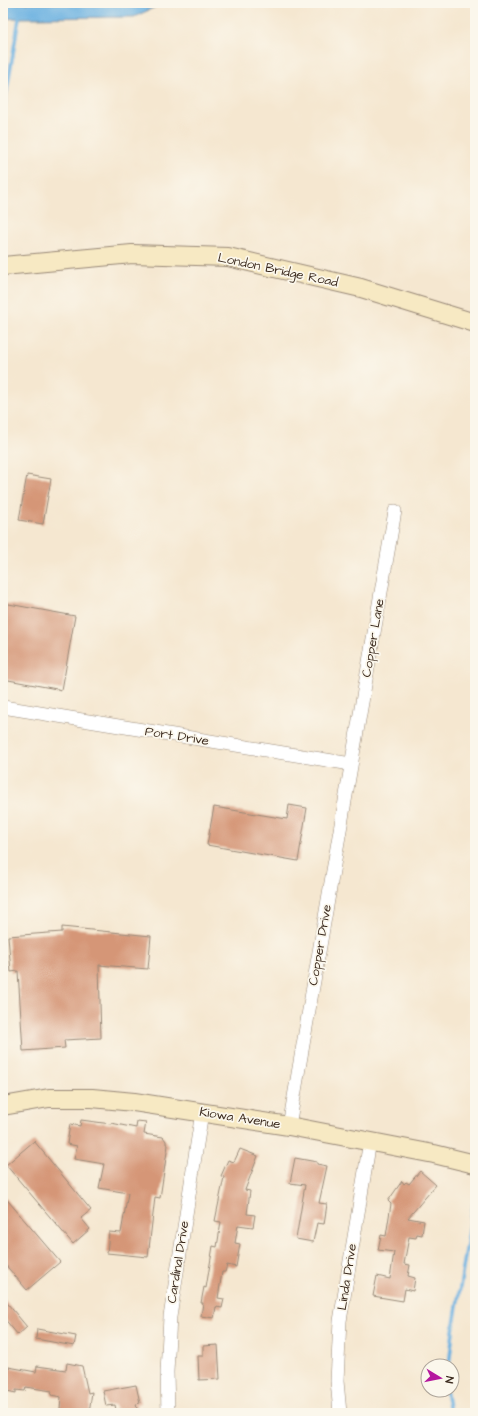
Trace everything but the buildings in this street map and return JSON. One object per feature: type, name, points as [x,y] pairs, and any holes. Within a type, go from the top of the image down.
[{"type":"street","name":"London Bridge Road","points":[[3,266],[132,254],[228,257],[361,288],[475,323]]},
{"type":"street","name":"Copper Lane","points":[[351,764],[395,511]]},
{"type":"street","name":"Port Drive","points":[[3,707],[351,764]]},
{"type":"street","name":"Copper Drive","points":[[289,1126],[351,764]]},
{"type":"street","name":"Kiowa Avenue","points":[[3,1106],[49,1098],[92,1098],[134,1102],[289,1126],[370,1141],[475,1164]]},
{"type":"street","name":"Cardinal Drive","points":[[168,1413],[170,1317],[202,1112]]},
{"type":"street","name":"Linda Drive","points":[[340,1413],[337,1381],[340,1321],[370,1141]]},
{"type":"water","points":[[3,3],[164,3],[134,17],[3,19]]},
{"type":"waterway","points":[[3,113],[19,18]]},
{"type":"waterway","points":[[450,1358],[475,1194]]},
{"type":"waterway","points":[[447,1398],[450,1413]]}]
